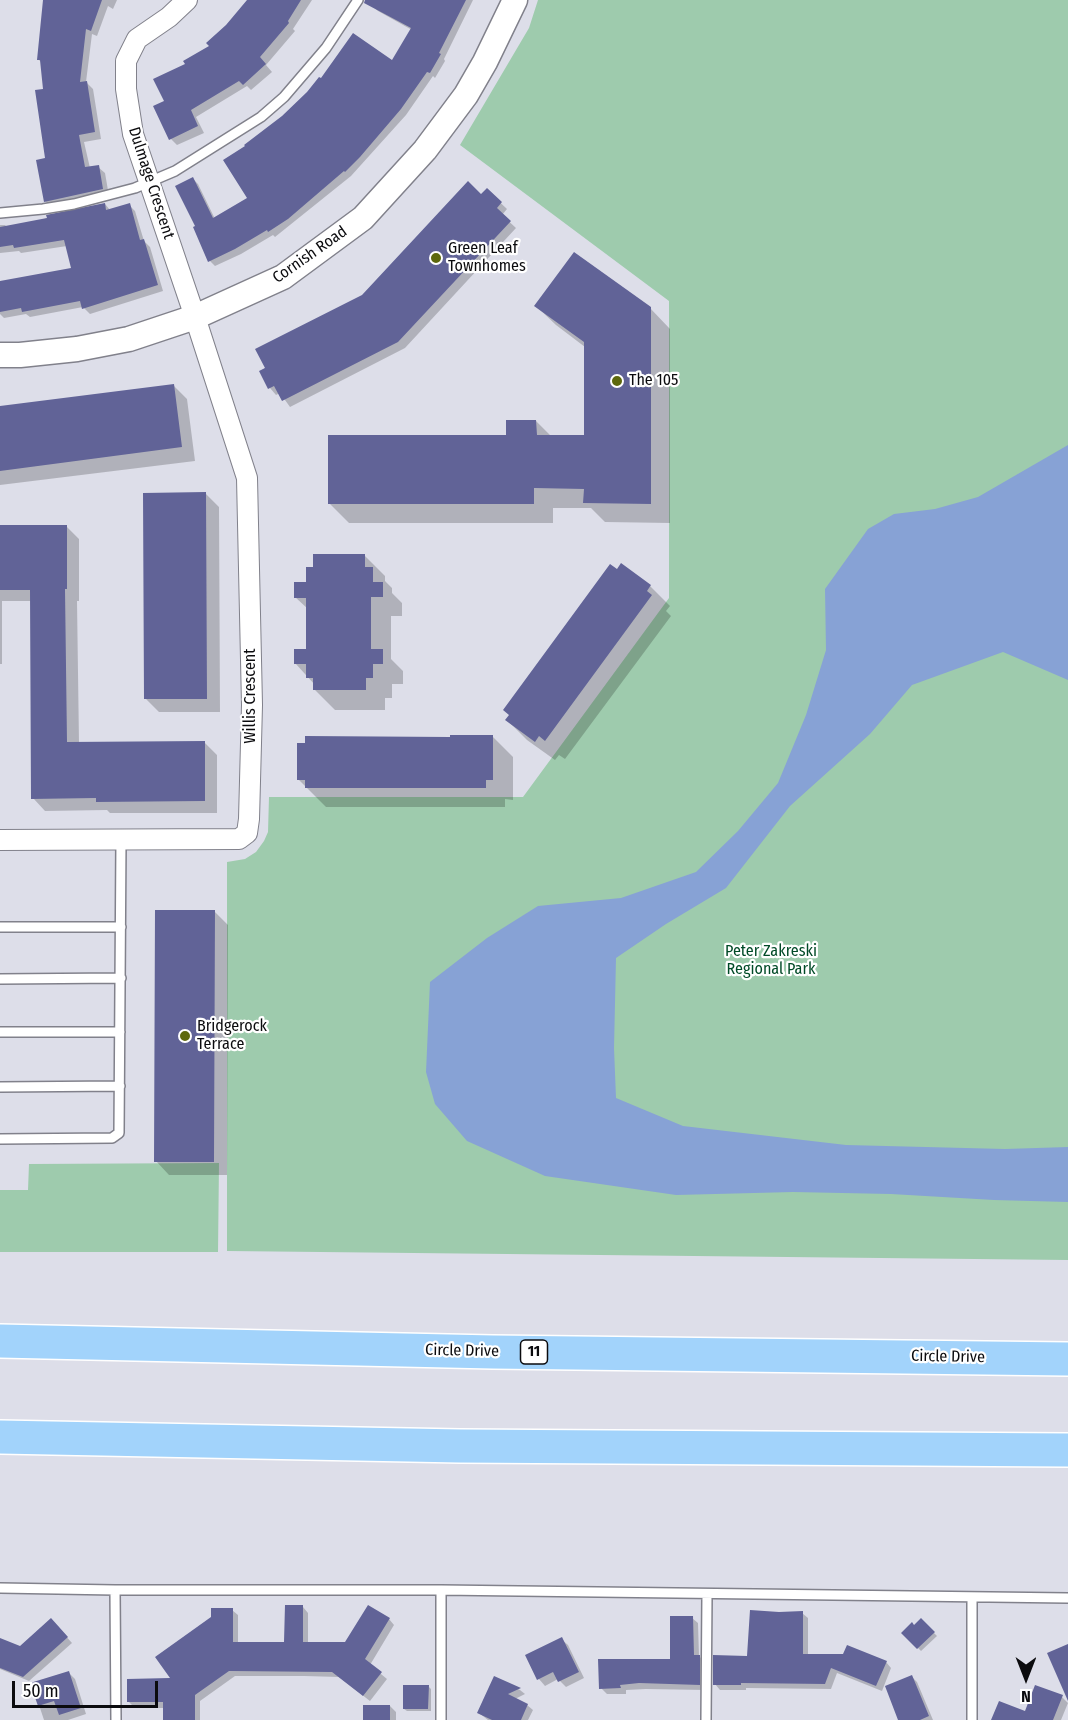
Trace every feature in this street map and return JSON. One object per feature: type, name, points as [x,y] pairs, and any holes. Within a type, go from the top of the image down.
[{"type":"highway","name":"Circle Drive","points":[[0,1341],[493,1352],[1068,1359]]},
{"type":"highway","points":[[0,1437],[460,1446],[1068,1450]]},
{"type":"street","name":"Dulmage Crescent","points":[[187,0],[169,18],[137,39],[126,61],[126,89],[133,134],[195,317]]},
{"type":"street","name":"Cornish Road","points":[[0,355],[20,355],[87,347],[129,339],[195,317],[283,277],[363,218],[425,150],[465,95],[485,62],[515,0]]},
{"type":"street","name":"Willis Crescent","points":[[0,840],[239,839],[247,833],[252,700],[247,478],[195,317]]},
{"type":"lane","points":[[0,213],[74,204],[135,188],[175,171],[261,117],[284,97],[344,23],[358,0]]},
{"type":"lane","points":[[0,1138],[116,1137],[120,1130],[121,839]]},
{"type":"lane","points":[[0,927],[121,927]]},
{"type":"lane","points":[[0,979],[121,978]]},
{"type":"lane","points":[[0,1032],[120,1032]]},
{"type":"lane","points":[[0,1087],[120,1086]]},
{"type":"lane","points":[[0,1588],[441,1590],[1068,1598]]},
{"type":"lane","points":[[115,1590],[116,1720]]},
{"type":"lane","points":[[441,1590],[441,1720]]},
{"type":"lane","points":[[706,1720],[707,1594]]},
{"type":"lane","points":[[972,1597],[972,1720]]},
{"type":"green space","name":"Peter Zakreski Regional Park","points":[[538,0],[1068,0],[1068,1260],[227,1251],[227,862],[245,859],[256,852],[264,841],[268,832],[269,797],[523,797],[669,598],[669,301],[460,145],[529,28]]},
{"type":"green space","points":[[219,1163],[218,1252],[0,1252],[0,1190],[28,1190],[29,1164]]},
{"type":"water","points":[[1068,445],[1068,680],[1003,652],[912,685],[870,734],[790,806],[726,888],[666,924],[616,958],[614,1048],[616,1098],[683,1126],[846,1145],[1005,1149],[1068,1147],[1068,1202],[793,1192],[676,1195],[545,1176],[467,1141],[435,1104],[426,1072],[430,982],[487,938],[538,906],[621,898],[696,872],[738,831],[778,783],[806,715],[826,650],[825,589],[868,529],[894,514],[935,509],[978,497]]},
{"type":"building","points":[[43,0],[102,0],[91,31],[86,29],[80,82],[87,81],[95,132],[79,135],[85,167],[99,165],[103,189],[44,202],[36,160],[45,158],[35,90],[43,89],[40,60],[37,60]]},
{"type":"building","points":[[247,0],[301,0],[288,21],[289,23],[260,57],[266,64],[243,85],[239,81],[191,110],[198,126],[169,140],[153,106],[164,101],[153,79],[185,64],[183,61],[209,46],[206,43],[226,25]]},
{"type":"building","points":[[365,0],[466,0],[430,73],[427,72],[401,109],[360,157],[288,219],[268,232],[267,230],[208,262],[193,227],[195,226],[175,186],[193,177],[213,218],[247,198],[223,160],[245,146],[307,92],[319,77],[321,78],[353,33],[392,60],[411,28],[364,3]]},
{"type":"building","name":"Green Leaf Townhomes","points":[[468,181],[481,194],[487,188],[502,202],[497,208],[511,221],[398,342],[282,401],[274,386],[268,389],[259,371],[265,368],[255,349],[362,295]]},
{"type":"building","points":[[105,203],[106,210],[130,203],[140,240],[144,239],[158,285],[82,309],[80,301],[22,312],[21,308],[0,312],[0,281],[71,268],[64,240],[14,248],[13,245],[0,247],[0,227]]},
{"type":"building","name":"The 105","points":[[574,252],[651,307],[651,504],[583,503],[584,489],[534,488],[534,504],[328,504],[328,435],[506,435],[506,420],[536,420],[537,435],[584,435],[584,342],[534,306]]},
{"type":"building","points":[[174,384],[182,447],[0,471],[0,406]]},
{"type":"building","points":[[206,492],[207,699],[144,699],[143,493]]},
{"type":"building","points":[[0,525],[67,525],[67,589],[65,589],[67,742],[205,741],[205,801],[96,802],[96,798],[31,799],[30,590],[0,590]]},
{"type":"building","points":[[313,554],[365,554],[365,567],[373,567],[373,582],[383,582],[383,597],[371,597],[371,649],[383,649],[383,664],[373,664],[373,678],[366,678],[366,690],[313,690],[313,678],[306,678],[306,664],[294,664],[294,649],[306,649],[306,598],[294,598],[294,582],[306,582],[306,567],[313,567]]},
{"type":"building","points":[[621,563],[651,585],[647,591],[652,595],[545,741],[539,736],[535,742],[505,720],[509,715],[503,710],[610,564],[617,569]]},
{"type":"building","points":[[450,735],[493,735],[493,780],[486,780],[486,788],[305,788],[305,780],[297,780],[297,743],[305,743],[305,736],[450,737]]},
{"type":"building","name":"Bridgerock Terrace","points":[[155,910],[215,910],[214,1162],[154,1162]]},
{"type":"building","points":[[285,1605],[303,1605],[303,1642],[345,1642],[368,1605],[390,1618],[365,1659],[382,1672],[363,1696],[332,1672],[229,1671],[195,1695],[195,1720],[163,1720],[163,1702],[127,1702],[127,1679],[170,1678],[155,1657],[211,1617],[211,1608],[233,1608],[233,1642],[284,1642]]},
{"type":"building","points":[[750,1610],[803,1611],[803,1654],[843,1654],[847,1645],[887,1661],[876,1686],[831,1668],[825,1684],[713,1685],[713,1655],[747,1656]]},
{"type":"building","points":[[670,1616],[693,1616],[694,1655],[700,1655],[700,1685],[639,1683],[620,1685],[621,1688],[599,1689],[598,1659],[670,1659]]},
{"type":"building","points":[[51,1618],[68,1637],[23,1677],[0,1668],[0,1638],[20,1646]]},
{"type":"building","points":[[921,1618],[935,1632],[917,1649],[901,1633],[912,1622],[914,1625]]},
{"type":"building","points":[[562,1637],[579,1672],[558,1682],[553,1672],[537,1680],[525,1655]]},
{"type":"building","points":[[1068,1644],[1068,1701],[1047,1653]]},
{"type":"building","points":[[69,1671],[81,1708],[59,1715],[54,1701],[38,1706],[30,1683]]},
{"type":"building","points":[[912,1675],[929,1716],[920,1720],[898,1720],[885,1686]]},
{"type":"building","points":[[494,1676],[521,1688],[508,1694],[528,1704],[521,1720],[492,1720],[477,1713]]},
{"type":"building","points":[[403,1685],[429,1685],[428,1709],[403,1709]]},
{"type":"building","points":[[1035,1685],[1063,1695],[1053,1720],[991,1720],[999,1701],[1025,1711]]},
{"type":"building","points":[[363,1705],[390,1705],[390,1720],[363,1720]]},
{"type":"place","name":"Green Leaf Townhomes","points":[[436,258]]},
{"type":"place","name":"The 105","points":[[617,381]]},
{"type":"place","name":"Bridgerock Terrace","points":[[185,1036]]}]
